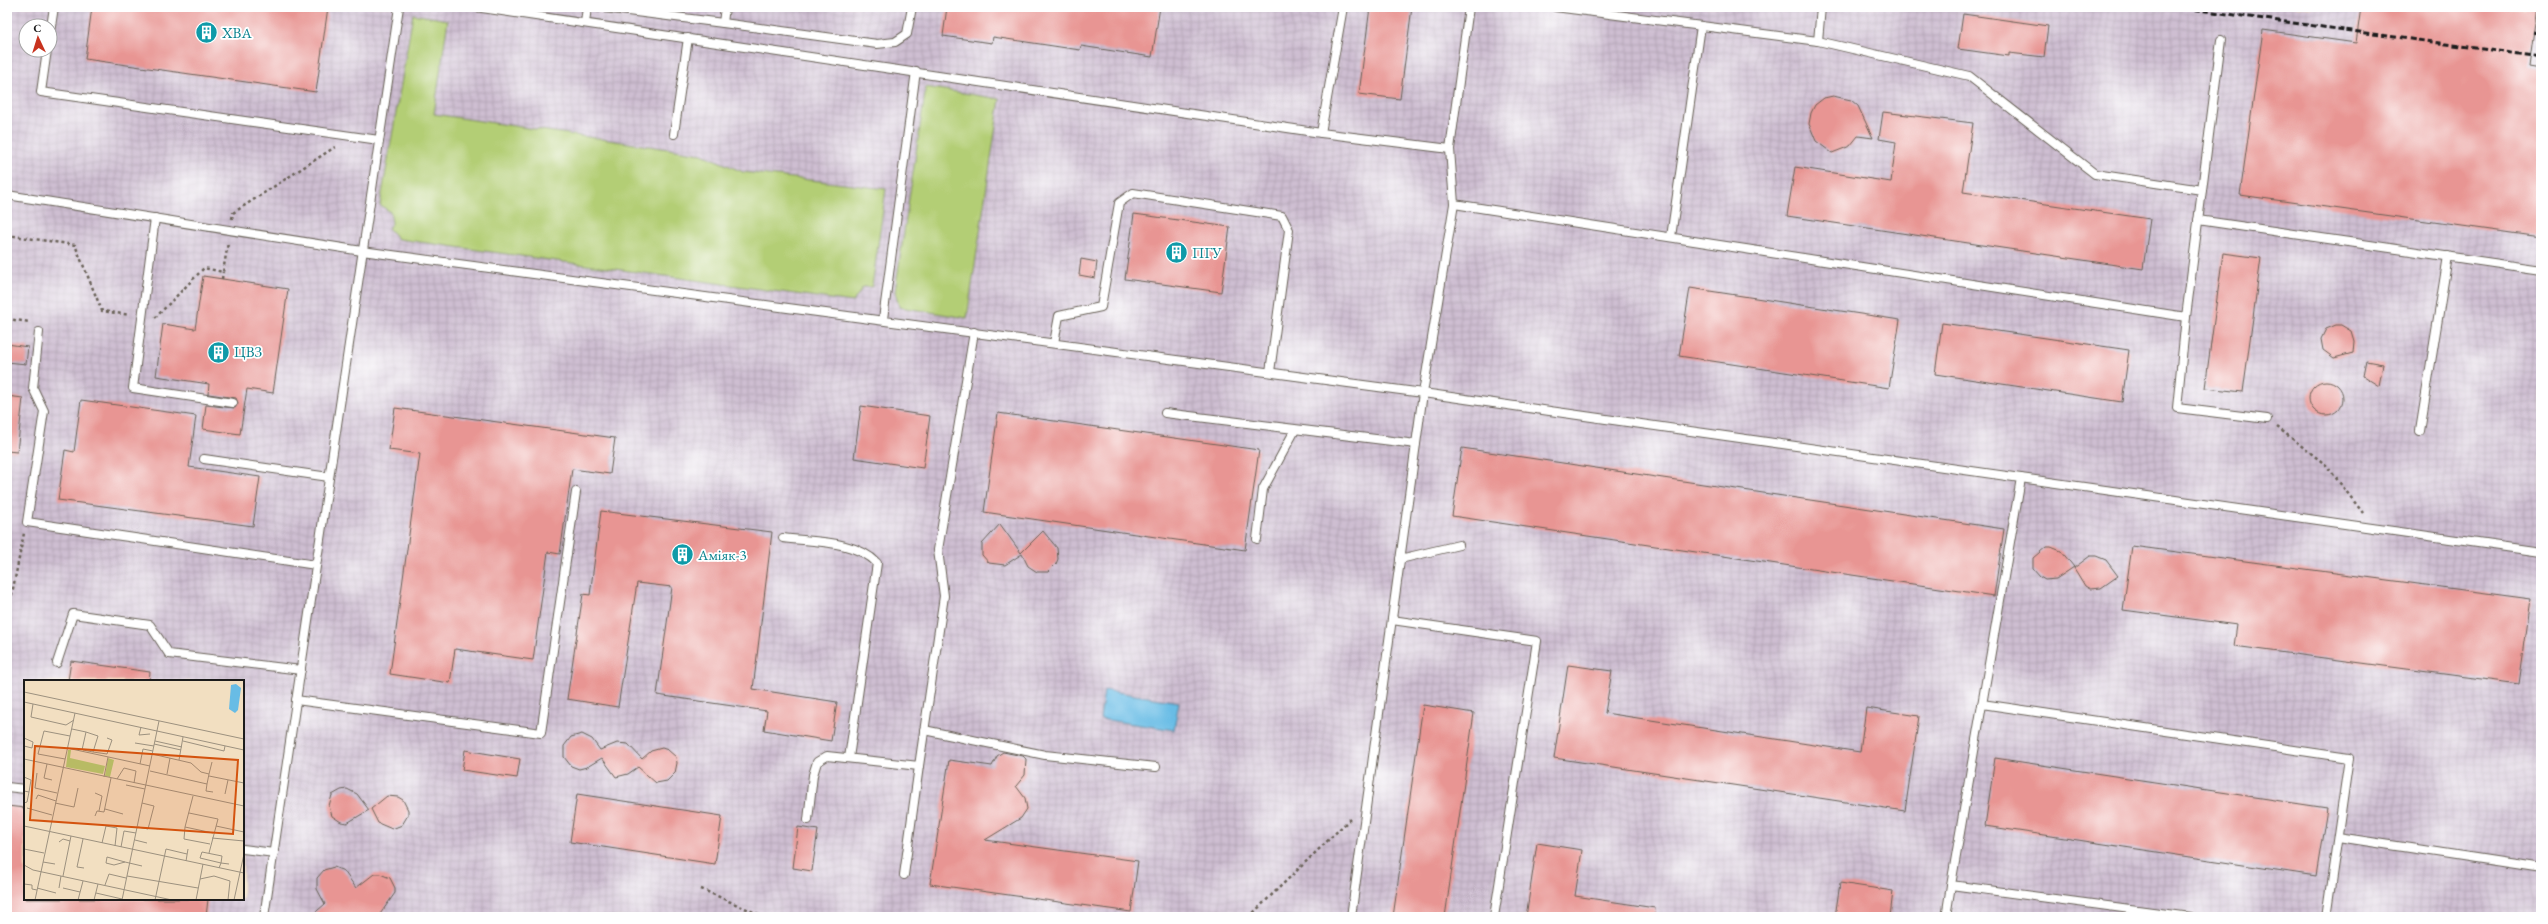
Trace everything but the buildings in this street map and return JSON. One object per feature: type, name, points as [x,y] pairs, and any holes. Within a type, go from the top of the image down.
[{"type":"lane","points":[[52,18],[54,7]]},
{"type":"lane","points":[[264,917],[399,7]]},
{"type":"lane","points":[[475,7],[916,71],[1322,133],[1450,149]]},
{"type":"lane","points":[[585,23],[587,7]]},
{"type":"lane","points":[[596,7],[877,44],[895,42],[907,34],[912,7]]},
{"type":"lane","points":[[723,23],[725,7]]},
{"type":"lane","points":[[1322,133],[1342,7]]},
{"type":"lane","points":[[1351,917],[1423,393],[1454,204],[1450,149],[1469,7]]},
{"type":"lane","points":[[1555,7],[1818,41],[1969,76],[2095,174],[2202,190]]},
{"type":"lane","points":[[1818,41],[1821,7]]},
{"type":"lane","points":[[1671,237],[1701,26]]},
{"type":"lane","points":[[674,134],[688,38]]},
{"type":"lane","points":[[2221,40],[2186,318],[2177,408],[2267,420]]},
{"type":"lane","points":[[46,58],[41,92],[379,140]]},
{"type":"lane","points":[[883,319],[916,71]]},
{"type":"lane","points":[[1054,343],[1059,316],[1101,307],[1119,203],[1133,193],[1282,216],[1289,230],[1270,372]]},
{"type":"lane","points":[[7,195],[362,251],[883,319],[1423,393],[2541,552]]},
{"type":"lane","points":[[1454,204],[2186,318]]},
{"type":"lane","points":[[155,218],[133,388],[232,403]]},
{"type":"lane","points":[[2198,220],[2541,270]]},
{"type":"lane","points":[[2420,431],[2448,256]]},
{"type":"lane","points":[[40,332],[33,388],[44,411],[26,522],[316,565]]},
{"type":"lane","points":[[904,875],[944,596],[938,550],[974,332]]},
{"type":"lane","points":[[1165,413],[1416,444]]},
{"type":"lane","points":[[1257,539],[1263,489],[1295,430]]},
{"type":"lane","points":[[204,459],[329,477]]},
{"type":"lane","points":[[1946,917],[2020,478]]},
{"type":"lane","points":[[296,700],[541,733],[576,492]]},
{"type":"lane","points":[[783,538],[857,548],[870,555],[877,563],[849,758]]},
{"type":"lane","points":[[1400,559],[1459,545]]},
{"type":"lane","points":[[57,663],[73,614],[150,625],[170,654],[301,670]]},
{"type":"lane","points":[[1392,620],[1537,641],[1494,917]]},
{"type":"lane","points":[[1982,704],[2349,758],[2326,917]]},
{"type":"lane","points":[[924,730],[1045,755],[1156,768]]},
{"type":"lane","points":[[808,820],[813,775],[817,762],[827,756],[919,766]]},
{"type":"lane","points":[[7,787],[24,790]]},
{"type":"lane","points":[[2338,837],[2541,868]]},
{"type":"lane","points":[[244,849],[274,853]]},
{"type":"lane","points":[[1951,885],[2190,917]]},
{"type":"path","points":[[222,279],[233,213],[351,136]]},
{"type":"path","points":[[7,222],[9,209]]},
{"type":"path","points":[[7,235],[76,245],[102,311],[155,318],[204,268],[223,272]]},
{"type":"path","points":[[7,319],[41,323],[40,332]]},
{"type":"path","points":[[2267,420],[2326,465],[2375,529]]},
{"type":"path","points":[[7,619],[26,522]]},
{"type":"path","points":[[7,588],[14,588]]},
{"type":"path","points":[[1249,917],[1367,803]]},
{"type":"path","points":[[701,889],[765,917]]},
{"type":"shaded area","points":[[7,7],[2541,7],[2541,917],[7,917]]},
{"type":"green space","points":[[413,14],[448,20],[434,114],[702,154],[743,172],[886,189],[872,287],[863,287],[853,302],[398,239],[388,228],[392,223],[390,212],[380,205]]},
{"type":"green space","points":[[926,87],[1000,99],[967,318],[899,307],[895,291]]},
{"type":"water","points":[[1104,690],[1179,702],[1174,730],[1100,719]]},
{"type":"railway","points":[[2177,7],[2541,57]]},
{"type":"railway","points":[[2536,10],[2541,10]]},
{"type":"railway","points":[[2533,32],[2541,34]]},
{"type":"place","name":"ХВА","points":[[207,33]]},
{"type":"place","name":"ПГУ","points":[[1177,253]]},
{"type":"place","name":"ЦВЗ","points":[[219,352]]},
{"type":"place","name":"Аміяк-3","points":[[682,555]]}]
